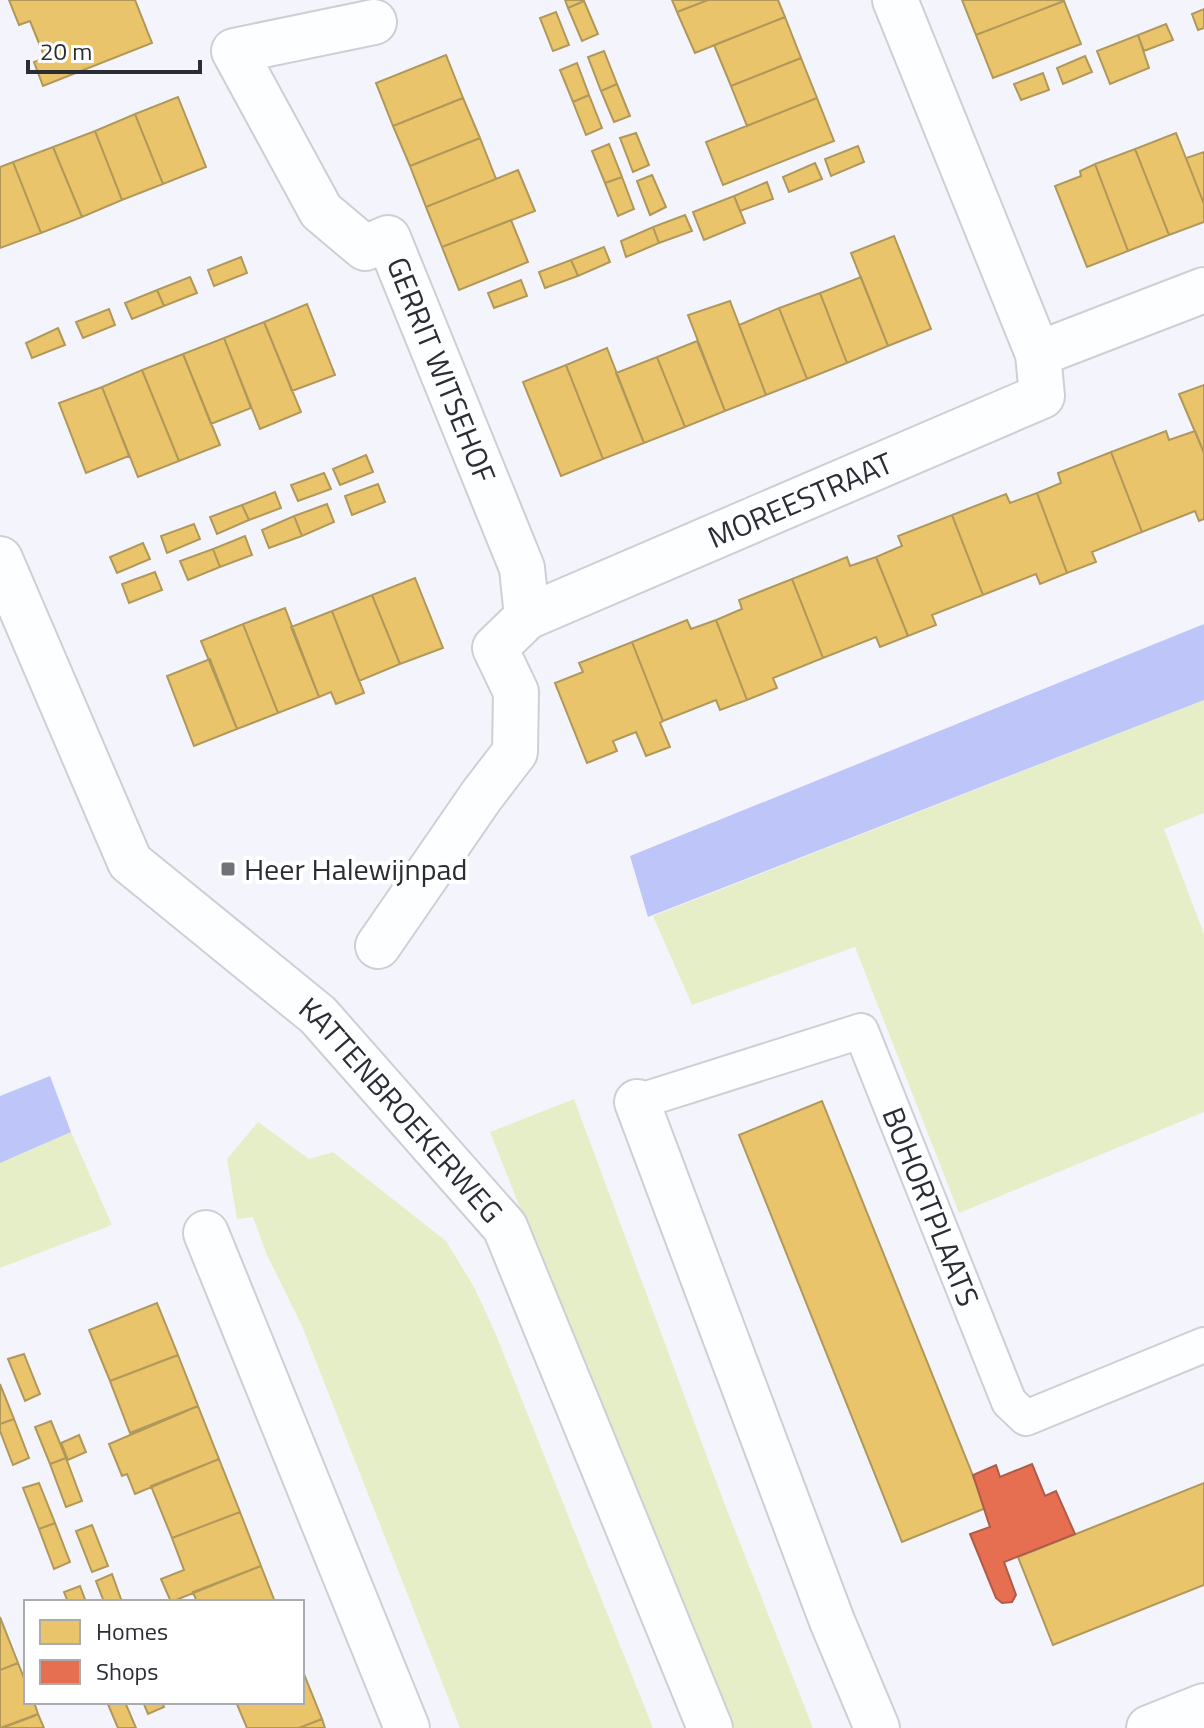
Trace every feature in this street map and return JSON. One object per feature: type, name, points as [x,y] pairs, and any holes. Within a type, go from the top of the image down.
[{"type":"street","name":"MOREESTRAAT","points":[[378,946],[515,752],[516,692],[495,648],[527,617],[1042,396],[1038,354],[895,0]]},
{"type":"street","name":"GERRIT WITSEHOF","points":[[374,22],[234,51],[321,211],[365,248],[388,238],[522,568],[527,617]]},
{"type":"street","points":[[1038,354],[1204,290]]},
{"type":"street","name":"KATTENBROEKERWEG","points":[[0,559],[130,862],[318,1015],[505,1227],[710,1728]]},
{"type":"street","points":[[637,1102],[832,1621],[877,1728]]},
{"type":"street","points":[[206,1233],[407,1728]]},
{"type":"street","points":[[1149,1728],[1204,1706]]},
{"type":"lane","name":"BOHORTPLAATS","points":[[637,1102],[861,1031],[1009,1402],[1026,1418],[1204,1345]]},
{"type":"green space","points":[[1204,700],[1204,813],[1164,829],[1204,934],[1204,1112],[959,1213],[855,947],[692,1005],[653,916]]},
{"type":"green space","points":[[574,1099],[725,1505],[813,1728],[726,1728],[490,1132]]},
{"type":"green space","points":[[258,1122],[309,1159],[333,1152],[446,1241],[474,1287],[494,1330],[653,1728],[460,1728],[302,1326],[266,1253],[253,1217],[237,1219],[227,1159]]},
{"type":"green space","points":[[71,1132],[112,1225],[0,1268],[0,1163]]},
{"type":"water","points":[[1204,624],[1204,700],[648,917],[630,856]]},
{"type":"water","points":[[50,1076],[71,1132],[0,1163],[0,1096]]},
{"type":"building: Homes","points":[[9,0],[135,0],[152,43],[43,86],[34,62],[45,58],[30,21],[19,25]]},
{"type":"building: Homes","points":[[565,0],[584,0],[584,1],[568,8]]},
{"type":"building: Homes","points":[[672,0],[708,0],[677,12]]},
{"type":"building: Homes","points":[[708,0],[778,0],[785,17],[695,53],[677,12]]},
{"type":"building: Homes","points":[[962,0],[1063,0],[1064,1],[976,35]]},
{"type":"building: Homes","points":[[584,1],[598,34],[582,41],[568,8]]},
{"type":"building: Homes","points":[[1064,1],[1081,44],[993,78],[976,35]]},
{"type":"building: Homes","points":[[1204,9],[1204,28],[1198,30],[1192,14]]},
{"type":"building: Homes","points":[[556,12],[569,45],[553,51],[540,18]]},
{"type":"building: Homes","points":[[785,17],[801,58],[731,86],[714,45]]},
{"type":"building: Homes","points":[[1166,24],[1173,40],[1144,51],[1138,35]]},
{"type":"building: Homes","points":[[1138,35],[1149,68],[1110,84],[1097,51]]},
{"type":"building: Homes","points":[[604,51],[617,84],[601,91],[588,57]]},
{"type":"building: Homes","points":[[446,55],[463,98],[393,126],[376,83]]},
{"type":"building: Homes","points":[[1085,56],[1092,72],[1063,84],[1057,68]]},
{"type":"building: Homes","points":[[801,58],[817,98],[747,126],[731,86]]},
{"type":"building: Homes","points":[[577,63],[589,95],[573,102],[560,70]]},
{"type":"building: Homes","points":[[1043,73],[1049,90],[1021,100],[1014,84]]},
{"type":"building: Homes","points":[[617,84],[630,116],[614,122],[601,91]]},
{"type":"building: Homes","points":[[589,95],[602,128],[586,135],[573,102]]},
{"type":"building: Homes","points":[[178,97],[206,167],[163,184],[135,114]]},
{"type":"building: Homes","points":[[463,98],[480,138],[410,166],[393,126]]},
{"type":"building: Homes","points":[[817,98],[834,141],[723,185],[706,142]]},
{"type":"building: Homes","points":[[135,114],[163,184],[122,200],[95,131]]},
{"type":"building: Homes","points":[[95,131],[122,200],[82,217],[53,147]]},
{"type":"building: Homes","points":[[636,133],[649,165],[633,172],[620,138]]},
{"type":"building: Homes","points":[[1176,133],[1204,204],[1204,222],[1169,235],[1135,149]]},
{"type":"building: Homes","points":[[480,138],[496,179],[426,207],[410,166]]},
{"type":"building: Homes","points":[[609,144],[622,177],[605,183],[592,151]]},
{"type":"building: Homes","points":[[858,146],[864,162],[831,176],[825,159]]},
{"type":"building: Homes","points":[[53,147],[82,217],[41,233],[13,162]]},
{"type":"building: Homes","points":[[1135,149],[1169,235],[1128,251],[1095,164]]},
{"type":"building: Homes","points":[[1204,152],[1204,204],[1186,158]]},
{"type":"building: Homes","points":[[13,162],[41,233],[0,248],[0,167]]},
{"type":"building: Homes","points":[[815,163],[822,179],[789,192],[783,177]]},
{"type":"building: Homes","points":[[1095,164],[1128,251],[1087,267],[1055,186],[1081,176],[1080,171]]},
{"type":"building: Homes","points":[[518,170],[535,211],[442,247],[426,207]]},
{"type":"building: Homes","points":[[652,175],[666,207],[650,215],[637,181]]},
{"type":"building: Homes","points":[[622,177],[634,209],[618,216],[605,183]]},
{"type":"building: Homes","points":[[767,182],[773,199],[740,211],[734,196]]},
{"type":"building: Homes","points":[[734,196],[745,223],[704,240],[693,212]]},
{"type":"building: Homes","points":[[685,215],[692,231],[659,243],[653,227]]},
{"type":"building: Homes","points":[[511,220],[528,262],[459,290],[442,247]]},
{"type":"building: Homes","points":[[653,227],[659,243],[626,257],[621,241]]},
{"type":"building: Homes","points":[[894,236],[931,329],[888,346],[851,253]]},
{"type":"building: Homes","points":[[604,247],[610,262],[578,276],[571,260]]},
{"type":"building: Homes","points":[[241,257],[247,273],[214,286],[208,270]]},
{"type":"building: Homes","points":[[571,260],[578,276],[545,288],[539,272]]},
{"type":"building: Homes","points":[[190,277],[197,293],[164,306],[157,290]]},
{"type":"building: Homes","points":[[861,277],[888,346],[847,363],[820,293]]},
{"type":"building: Homes","points":[[521,280],[527,296],[494,308],[488,293]]},
{"type":"building: Homes","points":[[157,290],[164,306],[132,319],[125,303]]},
{"type":"building: Homes","points":[[820,293],[847,363],[807,379],[779,308]]},
{"type":"building: Homes","points":[[730,301],[766,395],[725,411],[688,315]]},
{"type":"building: Homes","points":[[307,304],[335,375],[292,391],[264,322]]},
{"type":"building: Homes","points":[[779,308],[807,379],[766,395],[739,325]]},
{"type":"building: Homes","points":[[109,309],[115,325],[83,338],[76,322]]},
{"type":"building: Homes","points":[[264,322],[301,412],[260,429],[224,338]]},
{"type":"building: Homes","points":[[58,328],[65,345],[32,358],[26,343]]},
{"type":"building: Homes","points":[[224,338],[251,408],[211,424],[183,354]]},
{"type":"building: Homes","points":[[697,341],[725,411],[685,427],[657,357]]},
{"type":"building: Homes","points":[[607,348],[644,443],[603,459],[566,365]]},
{"type":"building: Homes","points":[[183,354],[220,445],[179,461],[142,370]]},
{"type":"building: Homes","points":[[657,357],[685,427],[644,443],[616,373]]},
{"type":"building: Homes","points":[[566,365],[603,459],[561,476],[523,382]]},
{"type":"building: Homes","points":[[142,370],[179,461],[138,477],[102,387]]},
{"type":"building: Homes","points":[[1204,385],[1204,453],[1179,394]]},
{"type":"building: Homes","points":[[102,387],[129,456],[86,473],[59,403]]},
{"type":"building: Homes","points":[[1166,431],[1169,440],[1195,431],[1204,453],[1204,519],[1199,521],[1195,511],[1142,532],[1111,452]]},
{"type":"building: Homes","points":[[1111,452],[1142,532],[1092,552],[1096,562],[1067,573],[1037,493],[1061,483],[1058,473]]},
{"type":"building: Homes","points":[[366,455],[373,472],[340,485],[333,469]]},
{"type":"building: Homes","points":[[324,473],[331,489],[298,501],[291,485]]},
{"type":"building: Homes","points":[[378,484],[385,502],[352,515],[345,496]]},
{"type":"building: Homes","points":[[275,492],[281,508],[249,520],[242,505]]},
{"type":"building: Homes","points":[[1037,493],[1067,573],[1040,584],[1036,574],[983,595],[952,515],[1006,494],[1010,503]]},
{"type":"building: Homes","points":[[327,504],[334,522],[302,536],[294,516]]},
{"type":"building: Homes","points":[[242,505],[249,520],[217,534],[210,517]]},
{"type":"building: Homes","points":[[952,515],[983,595],[932,615],[936,625],[908,636],[876,557],[902,546],[898,536]]},
{"type":"building: Homes","points":[[294,516],[302,536],[269,548],[262,530]]},
{"type":"building: Homes","points":[[194,524],[200,539],[167,553],[161,536]]},
{"type":"building: Homes","points":[[245,536],[252,555],[220,567],[213,549]]},
{"type":"building: Homes","points":[[143,543],[150,559],[117,573],[110,557]]},
{"type":"building: Homes","points":[[213,549],[220,567],[188,580],[180,561]]},
{"type":"building: Homes","points":[[847,557],[850,566],[876,557],[908,636],[880,647],[876,637],[823,658],[792,579]]},
{"type":"building: Homes","points":[[155,572],[162,590],[129,603],[122,584]]},
{"type":"building: Homes","points":[[415,578],[443,648],[400,664],[372,595]]},
{"type":"building: Homes","points":[[792,579],[823,658],[773,678],[777,688],[747,700],[716,620],[742,609],[739,600]]},
{"type":"building: Homes","points":[[372,595],[400,664],[359,681],[332,611]]},
{"type":"building: Homes","points":[[285,608],[319,697],[278,713],[243,624]]},
{"type":"building: Homes","points":[[332,611],[364,693],[336,704],[331,692],[319,697],[291,627]]},
{"type":"building: Homes","points":[[687,620],[691,629],[716,620],[747,700],[720,710],[716,700],[663,721],[632,642]]},
{"type":"building: Homes","points":[[243,624],[278,713],[237,729],[201,641]]},
{"type":"building: Homes","points":[[632,642],[670,747],[646,756],[636,732],[613,741],[617,751],[587,763],[555,683],[583,672],[579,663]]},
{"type":"building: Homes","points":[[210,659],[237,729],[194,746],[167,676]]},
{"type":"building: Homes","points":[[822,1101],[986,1508],[902,1542],[739,1135]]},
{"type":"building: Homes","points":[[157,1303],[178,1355],[110,1381],[89,1330]]},
{"type":"building: Homes","points":[[24,1354],[40,1394],[25,1401],[8,1359]]},
{"type":"building: Homes","points":[[178,1355],[198,1406],[130,1433],[110,1381]]},
{"type":"building: Homes","points":[[0,1384],[14,1419],[0,1424]]},
{"type":"building: Homes","points":[[198,1406],[219,1459],[135,1494],[127,1474],[122,1476],[109,1444]]},
{"type":"building: Homes","points":[[14,1419],[29,1458],[13,1465],[0,1424]]},
{"type":"building: Homes","points":[[51,1421],[66,1458],[50,1464],[35,1427]]},
{"type":"building: Homes","points":[[79,1435],[86,1452],[68,1460],[61,1443]]},
{"type":"building: Homes","points":[[66,1458],[82,1501],[66,1507],[50,1464]]},
{"type":"building: Homes","points":[[219,1459],[240,1512],[172,1538],[151,1486]]},
{"type":"building: Homes","points":[[39,1483],[55,1523],[39,1529],[23,1488]]},
{"type":"building: Homes","points":[[1204,1483],[1204,1585],[1053,1645],[1018,1557]]},
{"type":"building: Homes","points":[[240,1512],[261,1566],[170,1600],[161,1579],[184,1570],[172,1538]]},
{"type":"building: Homes","points":[[55,1523],[70,1562],[54,1569],[39,1529]]},
{"type":"building: Homes","points":[[92,1525],[108,1566],[92,1572],[76,1531]]},
{"type":"building: Homes","points":[[261,1566],[274,1600],[196,1600],[193,1592]]},
{"type":"building: Homes","points":[[112,1574],[121,1600],[103,1600],[96,1581]]},
{"type":"building: Homes","points":[[80,1586],[85,1600],[67,1600],[64,1592]]},
{"type":"building: Homes","points":[[0,1617],[18,1663],[0,1670]]},
{"type":"building: Homes","points":[[18,1663],[24,1678],[24,1704],[35,1704],[38,1714],[0,1728],[0,1670]]},
{"type":"building: Homes","points":[[304,1674],[322,1719],[299,1728],[247,1728],[237,1704],[304,1704]]},
{"type":"building: Homes","points":[[108,1704],[126,1704],[136,1728],[118,1728]]},
{"type":"building: Homes","points":[[144,1704],[163,1704],[164,1707],[148,1714]]},
{"type":"building: Homes","points":[[38,1714],[44,1728],[2,1728],[34,1716]]},
{"type":"building: Homes","points":[[322,1719],[325,1728],[299,1728]]},
{"type":"building: Shops","points":[[1032,1464],[1045,1496],[1056,1491],[1075,1534],[1004,1562],[1016,1595],[1012,1602],[1002,1603],[996,1598],[970,1534],[990,1527],[973,1475],[996,1465],[1000,1477]]},
{"type":"place","name":"Heer Halewijnpad","points":[[228,869]]}]
